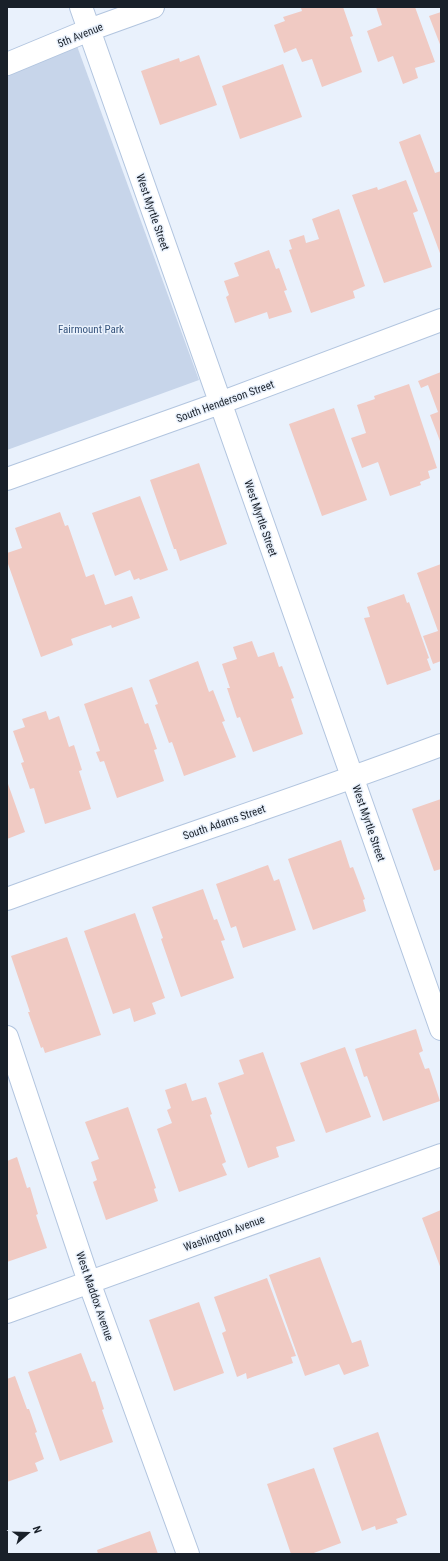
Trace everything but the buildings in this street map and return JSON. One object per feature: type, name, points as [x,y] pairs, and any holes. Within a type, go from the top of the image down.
[{"type":"street","name":"West Myrtle Street","points":[[81,7],[441,1029]]},
{"type":"street","name":"5th Avenue","points":[[7,64],[89,30],[153,7]]},
{"type":"street","name":"South Henderson Street","points":[[7,479],[220,403],[441,320]]},
{"type":"street","name":"South Adams Street","points":[[7,899],[112,860],[353,778],[441,745]]},
{"type":"street","name":"West Maddox Avenue","points":[[7,1037],[89,1282],[188,1554]]},
{"type":"street","name":"Washington Avenue","points":[[7,1312],[441,1155]]},
{"type":"green space","name":"Fairmount Park","points":[[77,46],[199,380],[7,450],[7,71]]}]
